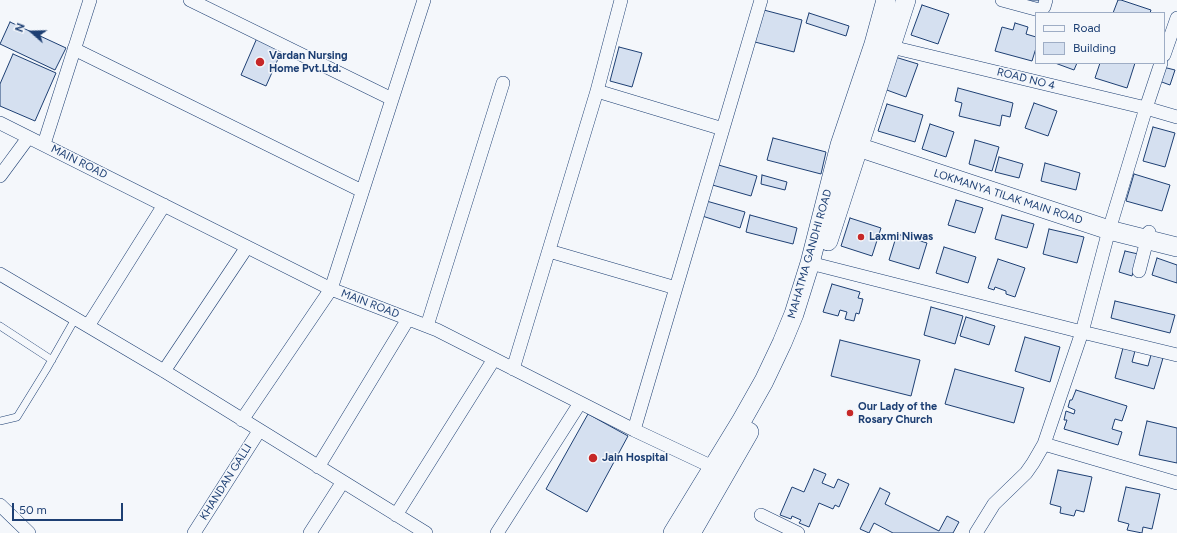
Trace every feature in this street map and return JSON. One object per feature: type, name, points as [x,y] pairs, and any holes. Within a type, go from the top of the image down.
[{"type":"main road","name":"MAHATMA GANDHI ROAD","points":[[882,45],[886,0]]},
{"type":"main road","name":"MAHATMA GANDHI ROAD","points":[[672,533],[720,470],[787,359],[801,325],[815,264],[850,141],[882,45],[906,0]]},
{"type":"main road","name":"LOKMANYA TILAK MAIN ROAD","points":[[850,141],[1110,226],[1148,235],[1177,238]]},
{"type":"main road","name":"LOKMANYA TILAK MAIN ROAD","points":[[1148,235],[1177,247]]},
{"type":"main road","name":"MAHATMA GANDHI ROAD","points":[[691,533],[720,470]]},
{"type":"street","points":[[44,144],[90,0]]},
{"type":"street","points":[[190,0],[392,100]]},
{"type":"street","points":[[242,420],[330,289],[424,0]]},
{"type":"street","points":[[513,369],[597,91],[621,0]]},
{"type":"street","points":[[634,430],[761,0]]},
{"type":"street","points":[[1002,0],[1039,10],[1044,7],[1046,0]]},
{"type":"street","points":[[1165,52],[1177,18]]},
{"type":"street","name":"ROAD NO 4","points":[[882,45],[1146,108],[1177,117]]},
{"type":"street","points":[[74,49],[362,192]]},
{"type":"street","points":[[976,533],[994,504],[1026,473],[1044,444],[1082,332],[1110,226],[1161,64]]},
{"type":"street","points":[[427,326],[504,83]]},
{"type":"street","points":[[597,91],[723,129]]},
{"type":"street","name":"MAIN ROAD","points":[[0,122],[28,138],[44,144],[330,289],[437,330],[634,430],[720,470]]},
{"type":"street","points":[[0,176],[28,138]]},
{"type":"street","points":[[88,326],[164,205]]},
{"type":"street","points":[[1139,271],[1148,235]]},
{"type":"street","points":[[164,371],[247,247]]},
{"type":"street","points":[[549,251],[676,288]]},
{"type":"street","points":[[815,264],[1177,355]]},
{"type":"street","points":[[0,274],[164,371],[342,483],[426,533]]},
{"type":"street","points":[[318,467],[408,319]]},
{"type":"street","points":[[396,515],[494,359]]},
{"type":"street","points":[[497,533],[580,403]]},
{"type":"street","name":"KHANDAN GALLI","points":[[194,533],[259,431]]},
{"type":"street","points":[[1044,444],[1177,483]]},
{"type":"street","points":[[310,533],[342,483]]},
{"type":"street","points":[[0,505],[29,533]]},
{"type":"street","points":[[761,515],[798,533]]},
{"type":"lane","points":[[0,421],[17,418],[75,319]]},
{"type":"lane","points":[[0,326],[52,360]]},
{"type":"building","points":[[1016,0],[1042,0],[1040,6]]},
{"type":"building","points":[[1118,0],[1151,10],[1150,12],[1113,12]]},
{"type":"building","points":[[922,5],[949,14],[938,44],[911,35]]},
{"type":"building","points":[[760,9],[802,20],[794,52],[751,41]]},
{"type":"building","points":[[809,13],[849,26],[846,36],[806,23]]},
{"type":"building","points":[[10,22],[66,48],[55,70],[0,44]]},
{"type":"building","points":[[1015,23],[1028,27],[1026,34],[1035,37],[1035,51],[1032,61],[995,51],[1002,27],[1013,30]]},
{"type":"building","points":[[257,38],[282,50],[266,86],[241,75]]},
{"type":"building","points":[[619,47],[642,53],[632,87],[610,81]]},
{"type":"building","points":[[13,54],[56,73],[35,121],[0,106],[0,84]]},
{"type":"building","points":[[895,57],[918,64],[906,97],[884,89]]},
{"type":"building","points":[[1058,64],[1077,64],[1074,70]]},
{"type":"building","points":[[1100,64],[1135,64],[1127,88],[1095,78]]},
{"type":"building","points":[[1163,67],[1175,70],[1170,85],[1159,81]]},
{"type":"building","points":[[958,88],[1013,103],[1010,117],[1002,115],[1000,126],[959,116],[962,103],[955,101]]},
{"type":"building","points":[[1034,103],[1057,111],[1048,136],[1025,128]]},
{"type":"building","points":[[887,104],[923,115],[915,142],[878,131]]},
{"type":"building","points":[[930,124],[954,132],[946,157],[922,149]]},
{"type":"building","points":[[1153,127],[1175,133],[1165,167],[1143,161]]},
{"type":"building","points":[[773,138],[826,152],[821,174],[767,160]]},
{"type":"building","points":[[975,140],[999,147],[992,171],[969,164]]},
{"type":"building","points":[[999,157],[1023,164],[1019,178],[995,172]]},
{"type":"building","points":[[1045,163],[1080,173],[1076,190],[1041,181]]},
{"type":"building","points":[[715,164],[757,176],[751,196],[709,184]]},
{"type":"building","points":[[1134,174],[1170,185],[1162,211],[1126,201]]},
{"type":"building","points":[[762,175],[787,182],[785,190],[761,184]]},
{"type":"building","points":[[703,200],[745,212],[740,228],[699,215]]},
{"type":"building","points":[[956,200],[983,208],[975,233],[948,225]]},
{"type":"building","points":[[750,215],[797,228],[793,244],[746,232]]},
{"type":"building","points":[[1002,215],[1034,224],[1027,248],[995,239]]},
{"type":"building","name":"Laxmi Niwas","points":[[850,218],[881,228],[872,256],[841,246]]},
{"type":"building","points":[[1049,229],[1084,237],[1077,263],[1043,254]]},
{"type":"building","points":[[897,234],[927,243],[919,269],[889,260]]},
{"type":"building","points":[[944,247],[976,257],[968,283],[936,273]]},
{"type":"building","points":[[1125,251],[1138,254],[1132,276],[1119,272]]},
{"type":"building","points":[[1157,258],[1177,265],[1177,283],[1152,275]]},
{"type":"building","points":[[998,259],[1025,268],[1015,297],[1006,294],[1006,291],[995,287],[994,290],[988,288]]},
{"type":"building","points":[[832,284],[860,292],[858,298],[863,299],[859,314],[856,313],[854,321],[845,319],[847,312],[840,310],[838,316],[823,312]]},
{"type":"building","points":[[1115,301],[1175,315],[1170,333],[1111,318]]},
{"type":"building","points":[[931,307],[963,316],[955,344],[924,335]]},
{"type":"building","points":[[966,317],[995,326],[989,345],[960,336]]},
{"type":"building","points":[[1025,337],[1060,347],[1050,382],[1015,371]]},
{"type":"building","points":[[840,340],[920,360],[911,396],[831,376]]},
{"type":"building","points":[[1123,348],[1135,351],[1132,362],[1148,366],[1151,355],[1163,358],[1154,389],[1115,378]]},
{"type":"building","points":[[955,369],[1024,388],[1014,423],[945,404]]},
{"type":"building","points":[[1076,390],[1127,406],[1122,421],[1115,419],[1112,429],[1122,432],[1118,445],[1064,429],[1067,420],[1064,420],[1066,411],[1074,414],[1075,410],[1068,407]]},
{"type":"building","points":[[588,414],[628,436],[587,512],[546,489]]},
{"type":"building","points":[[1147,421],[1177,428],[1177,463],[1139,455]]},
{"type":"building","points":[[814,469],[826,474],[822,483],[834,488],[838,479],[849,484],[839,507],[835,505],[833,509],[819,503],[809,527],[799,523],[801,520],[792,516],[791,519],[780,515],[792,487],[804,492]]},
{"type":"building","points":[[1058,470],[1092,477],[1084,512],[1076,510],[1074,516],[1060,513],[1061,507],[1050,504]]},
{"type":"building","points":[[1126,487],[1160,494],[1152,529],[1143,527],[1142,533],[1127,530],[1129,524],[1118,521]]},
{"type":"building","points":[[880,488],[890,493],[885,504],[939,531],[947,516],[959,522],[953,533],[893,533],[874,523],[869,533],[860,529]]},
{"type":"place","name":"Vardan Nursing Home Pvt.Ltd.","points":[[260,62]]},
{"type":"place","name":"Laxmi Niwas","points":[[861,237]]},
{"type":"place","name":"Our Lady of the Rosary Church","points":[[850,413]]},
{"type":"place","name":"Jain Hospital","points":[[593,458]]}]
